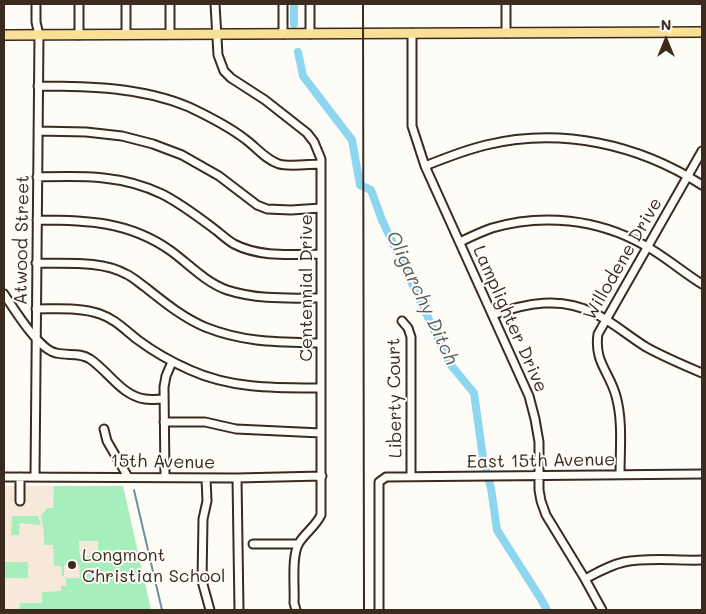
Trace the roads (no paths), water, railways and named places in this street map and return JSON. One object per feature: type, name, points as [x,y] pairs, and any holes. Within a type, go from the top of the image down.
[{"type":"main road","points":[[4,35],[702,32]]},
{"type":"street","name":"Atwood Street","points":[[35,477],[39,35],[36,22],[36,4]]},
{"type":"street","points":[[79,4],[79,35]]},
{"type":"street","points":[[126,4],[126,34]]},
{"type":"street","points":[[170,4],[170,34]]},
{"type":"street","name":"Centennial Drive","points":[[215,4],[218,55],[224,71],[308,133],[317,149],[321,164],[321,515],[313,528],[298,544]]},
{"type":"street","points":[[283,34],[284,4]]},
{"type":"street","points":[[310,4],[310,34]]},
{"type":"street","points":[[506,4],[506,33]]},
{"type":"street","name":"Lamplighter Drive","points":[[412,33],[412,126],[424,166],[524,384],[536,419],[539,442],[539,490],[546,515],[602,610]]},
{"type":"street","points":[[38,86],[86,86],[151,95],[186,106],[211,118],[281,165],[321,164]]},
{"type":"street","points":[[38,131],[86,132],[122,136],[153,144],[191,160],[219,176],[257,206],[283,210],[321,208]]},
{"type":"street","points":[[424,166],[454,154],[486,145],[534,138],[567,138],[599,142],[645,155],[702,185]]},
{"type":"street","name":"Willodene Drive","points":[[620,475],[620,416],[616,397],[598,358],[596,346],[598,334],[702,151]]},
{"type":"street","points":[[37,177],[87,175],[138,185],[162,194],[199,217],[234,244],[251,250],[273,254],[321,254]]},
{"type":"street","points":[[37,220],[81,220],[105,223],[128,229],[149,238],[171,251],[206,280],[225,289],[245,295],[265,298],[321,298]]},
{"type":"street","points":[[460,242],[490,229],[538,220],[556,220],[593,225],[613,231],[647,246],[702,284]]},
{"type":"street","points":[[36,263],[98,266],[126,274],[184,317],[235,337],[256,341],[321,344]]},
{"type":"street","points":[[4,294],[36,339],[54,353],[84,355],[133,396],[144,399],[164,399]]},
{"type":"street","points":[[493,316],[517,306],[538,303],[559,303],[579,307],[594,312],[646,346],[702,373]]},
{"type":"street","points":[[36,309],[86,310],[100,313],[113,319],[151,349],[172,362],[209,378],[269,388],[321,388]]},
{"type":"street","name":"Liberty Court","points":[[402,321],[408,328],[410,337],[411,476]]},
{"type":"street","points":[[165,477],[164,399],[166,376],[172,362]]},
{"type":"street","points":[[164,422],[205,422],[236,428],[321,433]]},
{"type":"street","points":[[104,429],[107,441],[128,477]]},
{"type":"street","name":"East 15th Avenue","points":[[379,610],[380,482],[386,477],[702,474]]},
{"type":"street","name":"15th Avenue","points":[[4,477],[238,478],[322,476]]},
{"type":"street","points":[[20,477],[20,501]]},
{"type":"street","points":[[206,478],[207,500],[203,519],[202,581],[210,610]]},
{"type":"street","points":[[238,478],[240,610]]},
{"type":"street","points":[[254,544],[298,544],[295,552],[294,603],[296,610]]},
{"type":"street","points":[[585,579],[607,567],[624,562],[642,560],[702,560]]},
{"type":"waterway","name":"Oligarchy Ditch","points":[[294,4],[294,24]]},
{"type":"waterway","name":"Oligarchy Ditch","points":[[298,52],[303,76],[352,140],[360,185],[371,190],[382,220],[450,364],[474,393],[484,465],[491,488],[497,530],[547,610]]},
{"type":"waterway","points":[[134,490],[162,610]]},
{"type":"railway","points":[[363,4],[364,610]]},
{"type":"place","name":"Longmont Christian School","points":[[72,565]]}]
